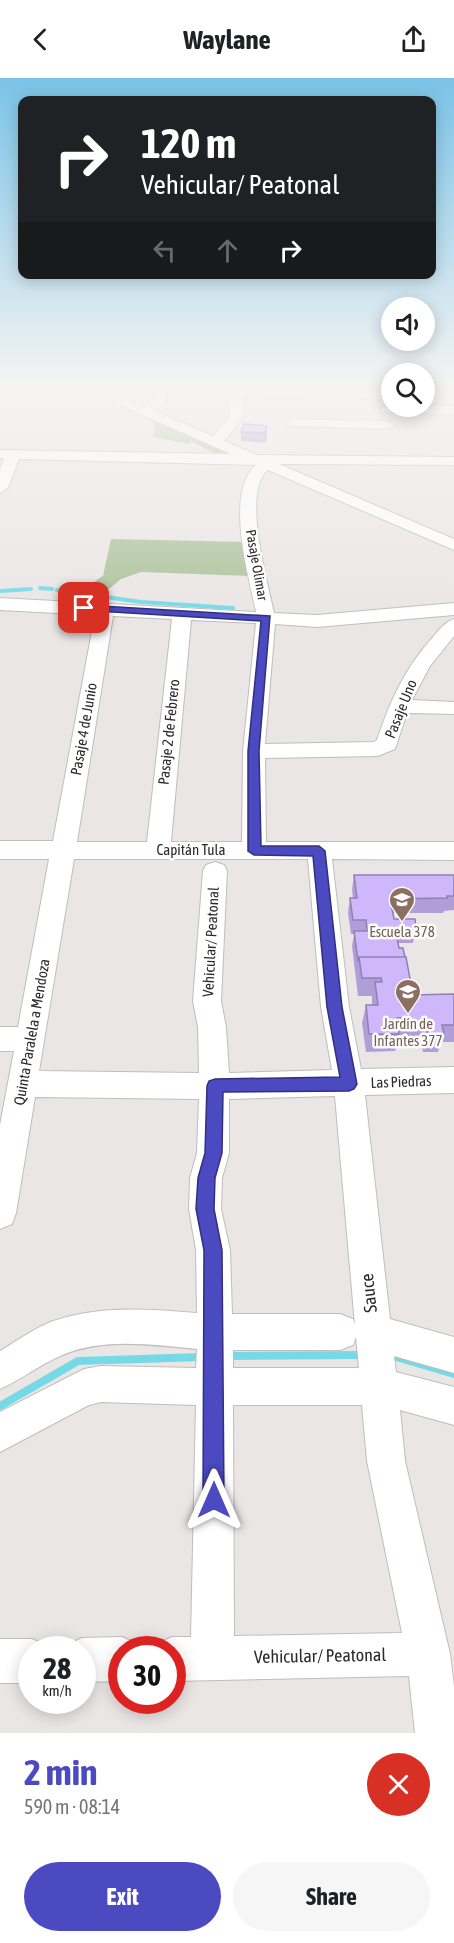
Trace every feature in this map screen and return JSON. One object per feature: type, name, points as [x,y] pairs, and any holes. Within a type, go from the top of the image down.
[{"type":"street","points":[[0,488],[5,463]]},
{"type":"street","name":"Pasaje Olimar","points":[[254,851],[254,751],[266,618],[250,533],[248,494],[250,482],[258,463]]},
{"type":"street","points":[[262,463],[454,545]]},
{"type":"street","points":[[0,604],[317,621],[454,609]]},
{"type":"street","name":"Pasaje 4 de Junio","points":[[62,850],[105,609]]},
{"type":"street","name":"Pasaje 2 de Febrero","points":[[158,850],[182,613]]},
{"type":"street","name":"Pasaje Uno","points":[[254,751],[378,749],[387,744],[405,692],[418,668],[454,625]]},
{"type":"street","points":[[400,706],[454,708]]},
{"type":"street","name":"Capitán Tula","points":[[0,850],[454,852]]},
{"type":"street","name":"Quinta Paralela a Mendoza","points":[[0,1213],[6,1142],[24,1084],[62,850]]},
{"type":"street","name":"Sauce","points":[[319,851],[335,1007],[349,1084],[357,1332],[379,1386],[386,1461],[428,1654],[438,1733]]},
{"type":"street","name":"Vehicular/ Peatonal","points":[[215,871],[207,1001],[212,1027],[215,1086],[213,1153],[206,1178],[205,1209],[213,1250],[215,1387],[192,1658],[428,1654]]},
{"type":"street","points":[[0,1039],[32,1039]]},
{"type":"street","name":"Las Piedras","points":[[349,1084],[454,1080]]},
{"type":"street","points":[[24,1084],[215,1086],[349,1084]]},
{"type":"street","points":[[0,1371],[54,1338],[104,1327],[130,1326],[215,1332],[357,1332],[454,1355]]},
{"type":"street","points":[[0,1433],[84,1387],[101,1384],[215,1387],[379,1386],[454,1406]]},
{"type":"street","points":[[0,1662],[18,1661]]},
{"type":"green space","points":[[111,539],[247,542],[251,576],[141,572],[121,579],[109,589],[92,592],[95,581],[103,576]]},
{"type":"building","points":[[354,875],[454,875],[454,896],[390,899],[394,919],[415,919],[416,928],[395,928],[399,948],[403,948],[405,957],[359,957],[358,961],[354,931],[367,931],[366,920],[353,920],[350,898],[357,898]]},
{"type":"building","points":[[359,957],[406,957],[413,995],[454,994],[454,1025],[442,1025],[444,1034],[428,1034],[426,1025],[412,1025],[411,1017],[397,1018],[399,1034],[369,1034],[366,1005],[378,1005],[375,982],[382,982],[381,978],[362,978]]},
{"type":"waterway","points":[[40,588],[52,589]]},
{"type":"waterway","points":[[0,591],[31,589]]},
{"type":"waterway","points":[[57,590],[67,591]]},
{"type":"waterway","points":[[73,591],[89,594]]},
{"type":"waterway","points":[[92,595],[141,602],[233,608]]},
{"type":"waterway","points":[[228,1356],[365,1355]]},
{"type":"waterway","points":[[393,1356],[454,1374]]},
{"type":"waterway","points":[[0,1406],[78,1361],[202,1357]]},
{"type":"place","name":"Escuela 378","points":[[402,923]]},
{"type":"place","name":"Jardín de Infantes 377","points":[[408,1015]]},
{"type":"route","points":[[84,608],[266,618],[254,751],[254,851],[319,851],[335,1007],[349,1084],[215,1086],[213,1153],[206,1178],[205,1209],[213,1250],[214,1500]]}]
